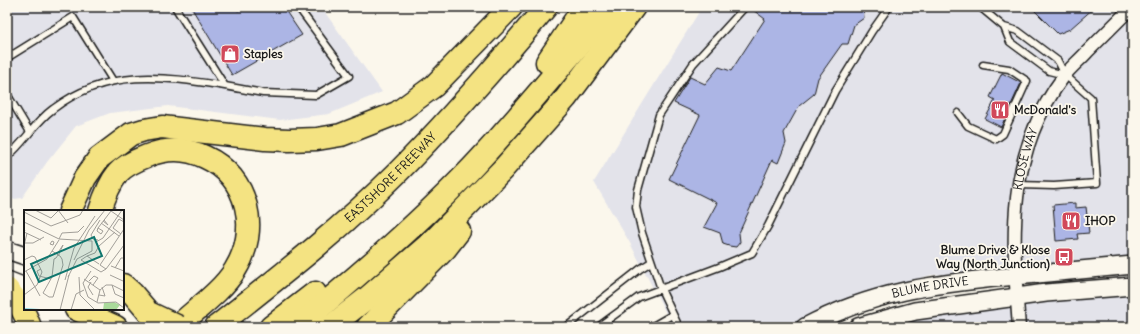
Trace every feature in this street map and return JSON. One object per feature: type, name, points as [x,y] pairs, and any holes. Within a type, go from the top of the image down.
[{"type":"highway","points":[[70,210],[85,178],[99,158],[123,140],[138,132],[162,127],[266,139],[317,139],[341,135],[397,113],[434,86],[511,7]]},
{"type":"highway","name":"EASTSHORE FREEWAY","points":[[216,327],[331,234],[395,175],[450,118],[546,7]]},
{"type":"highway","points":[[296,327],[465,156],[538,74],[565,38],[584,7]]},
{"type":"highway","points":[[272,327],[335,286],[417,222],[466,174],[523,111],[611,7]]},
{"type":"highway","points":[[330,327],[367,298],[436,238],[502,169],[566,98],[634,7]]},
{"type":"highway","points":[[100,210],[107,191],[119,172],[135,161],[165,150],[179,150],[196,153],[220,165],[238,185],[248,210],[249,224],[243,254],[235,270],[220,287],[178,327],[149,313],[124,286]]},
{"type":"highway","points":[[368,327],[445,249],[502,169]]},
{"type":"highway","points":[[7,289],[20,304],[30,327]]},
{"type":"highway","points":[[78,310],[115,326]]},
{"type":"street","name":"KLOSE WAY","points":[[1019,327],[1015,276],[1018,184],[1028,141],[1045,104],[1065,75],[1132,7]]},
{"type":"street","points":[[7,250],[24,256]]},
{"type":"street","name":"BLUME DRIVE","points":[[805,327],[862,302],[910,289],[1015,276],[1133,265]]},
{"type":"street","points":[[7,280],[24,287]]},
{"type":"street","name":"BLUME DRIVE","points":[[858,327],[915,311],[1017,297],[1133,286]]},
{"type":"street","points":[[124,301],[149,313]]},
{"type":"lane","points":[[175,7],[225,86]]},
{"type":"lane","points":[[7,157],[21,145],[30,132],[52,110],[69,98],[89,88],[113,81],[147,77],[225,86],[263,93],[316,95],[349,76],[298,7]]},
{"type":"lane","points":[[679,327],[672,315],[651,262],[636,207],[638,190],[659,115],[693,64],[745,7]]},
{"type":"lane","points":[[598,327],[639,297],[719,267],[752,252],[768,226],[835,91],[872,31],[889,7]]},
{"type":"lane","points":[[980,7],[1004,27],[1018,31],[1058,61],[1065,75],[1091,98],[1097,183],[1054,186],[1018,184]]},
{"type":"lane","points":[[7,58],[73,17],[113,81]]},
{"type":"lane","points":[[1004,27],[1010,42],[1049,71],[1065,75]]},
{"type":"lane","points":[[958,113],[968,126],[996,139],[1003,134],[1027,81],[1009,70],[983,65]]},
{"type":"lane","points":[[7,94],[30,132]]},
{"type":"lane","points":[[566,327],[651,262]]},
{"type":"lane","points":[[651,327],[672,315]]},
{"type":"shaded area","points":[[7,7],[321,7],[382,92],[329,114],[280,120],[168,106],[110,113],[76,126],[47,162],[22,198],[7,200]]},
{"type":"shaded area","points":[[702,7],[1133,7],[1133,261],[931,275],[854,297],[793,327],[673,327],[630,243],[594,182]]},
{"type":"shaded area","points":[[1133,291],[1133,327],[875,327],[896,320]]},
{"type":"building","points":[[191,7],[235,7],[238,11],[243,7],[283,7],[302,35],[232,75]]},
{"type":"building","points":[[749,7],[863,7],[864,18],[854,25],[848,44],[842,44],[818,78],[814,94],[799,106],[784,133],[786,143],[778,163],[772,160],[739,233],[740,242],[736,247],[723,244],[720,233],[704,227],[717,203],[669,179],[700,115],[674,103],[690,77],[705,84],[719,67],[731,71],[765,19]]},
{"type":"building","points":[[1031,7],[1095,7],[1070,29],[1058,34]]},
{"type":"building","name":"McDonald's","points":[[1002,73],[1021,83],[1001,127],[985,119],[995,100],[990,97]]},
{"type":"building","name":"IHOP","points":[[1075,203],[1075,208],[1086,207],[1089,233],[1077,234],[1078,239],[1056,241],[1053,205]]},
{"type":"place","name":"Staples","points":[[230,54]]},
{"type":"place","name":"McDonald's","points":[[1000,110]]},
{"type":"place","name":"IHOP","points":[[1071,221]]},
{"type":"place","name":"Blume Drive & Klose Way (North Junction)","points":[[1064,257]]}]
